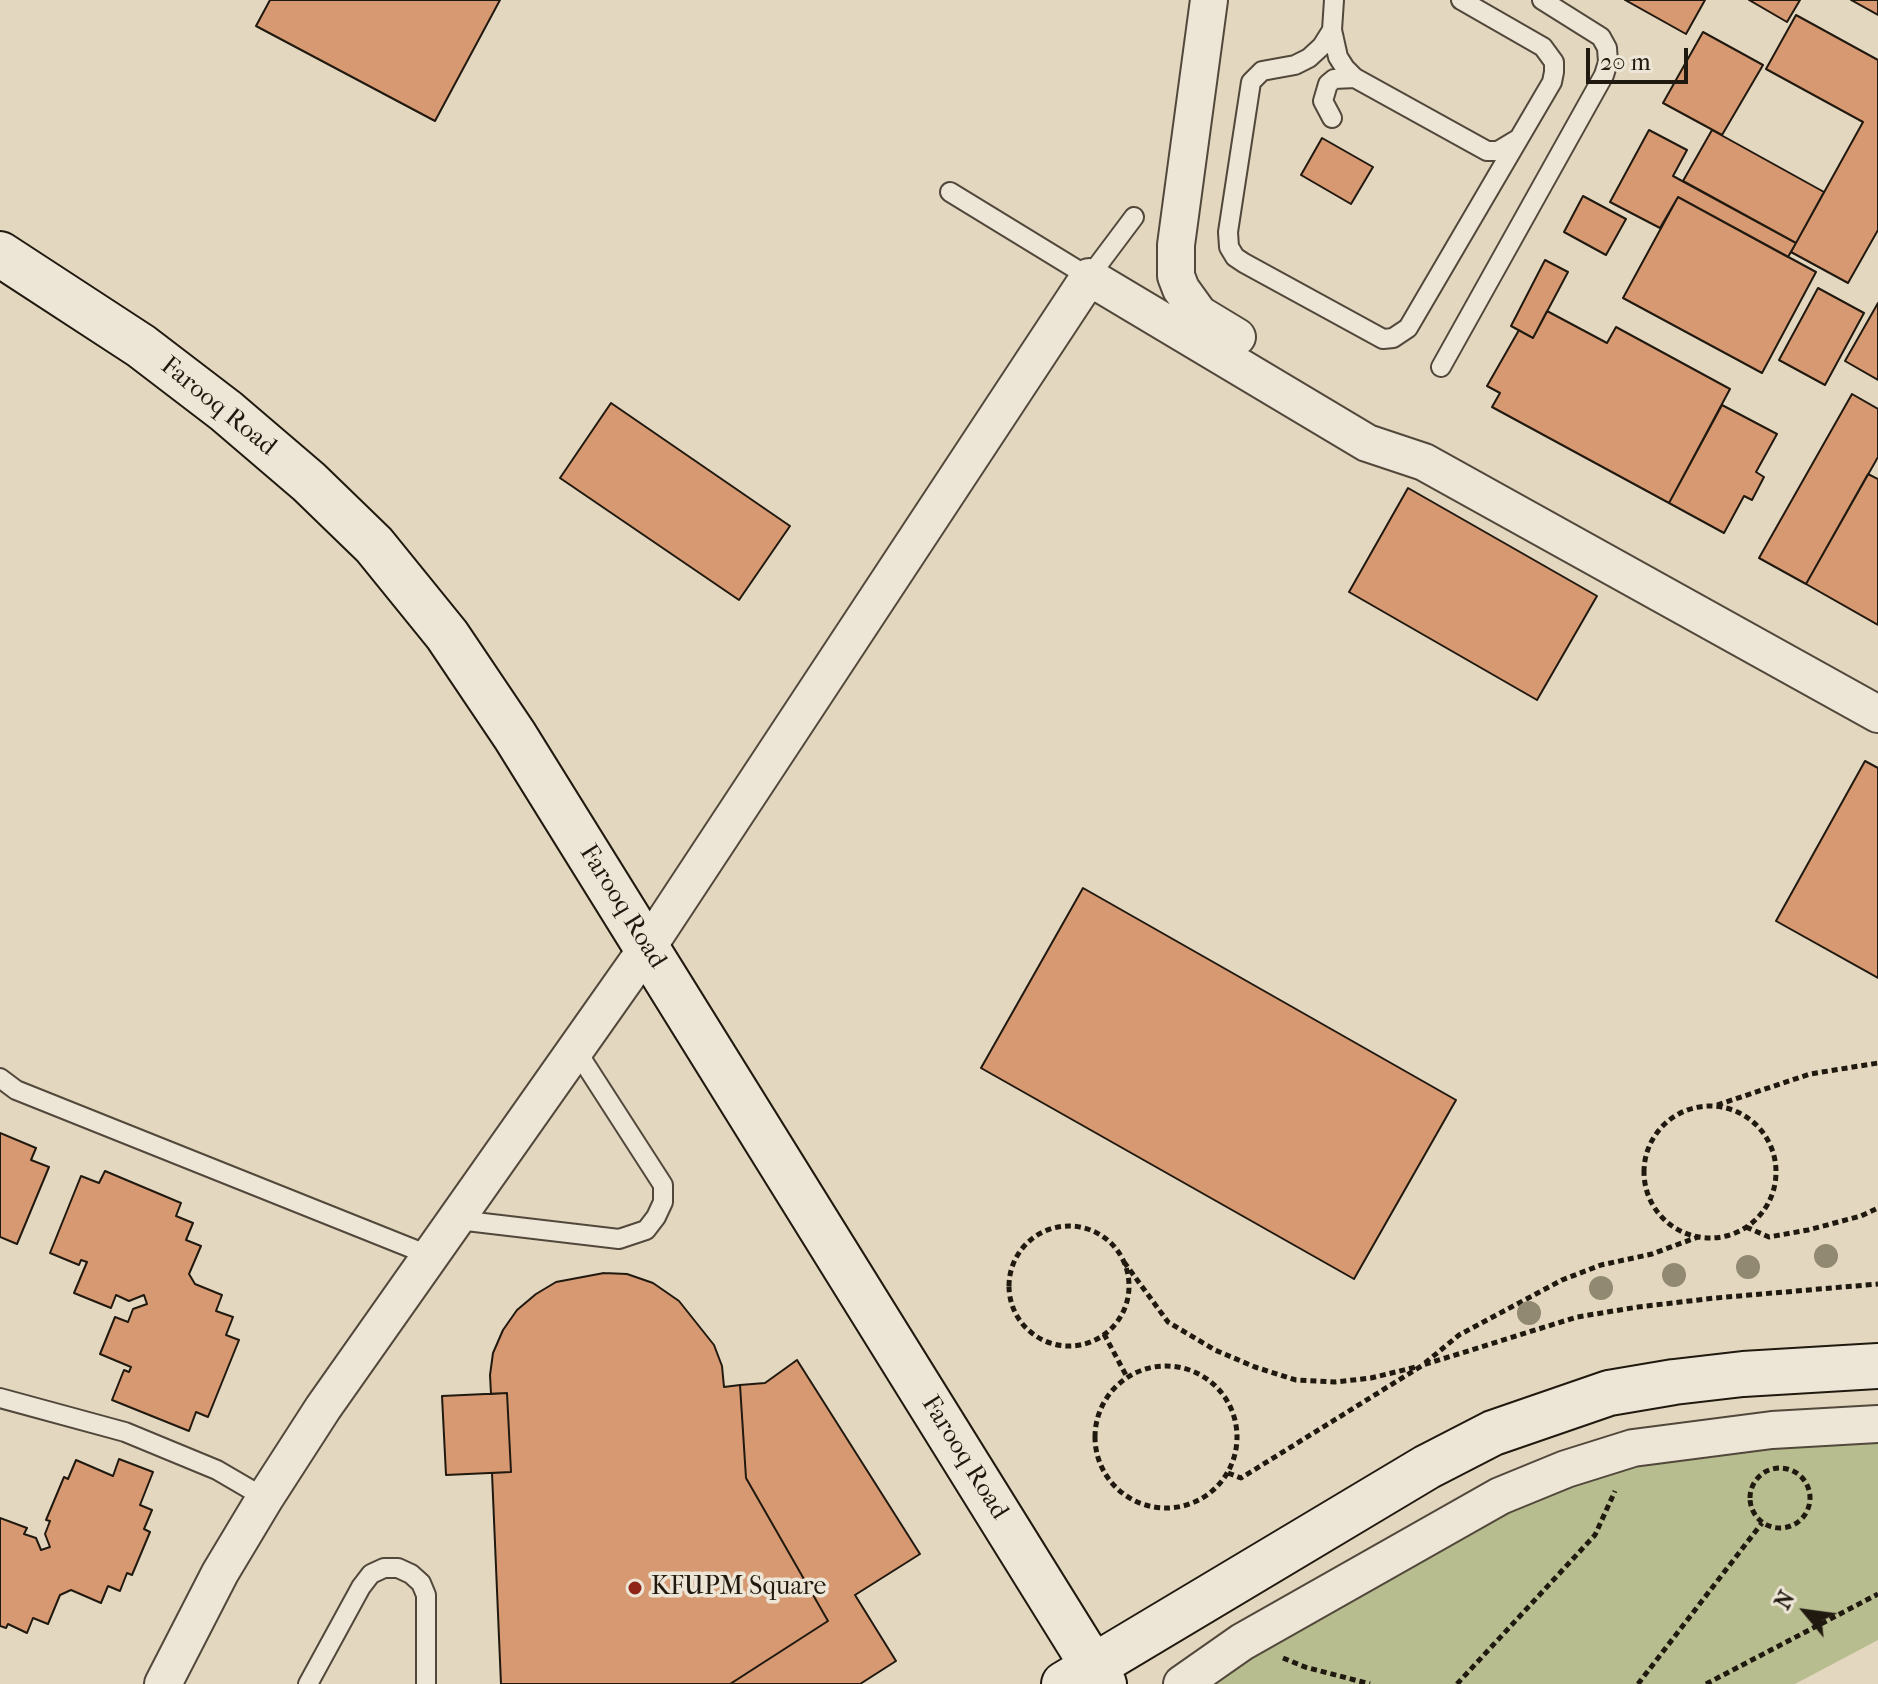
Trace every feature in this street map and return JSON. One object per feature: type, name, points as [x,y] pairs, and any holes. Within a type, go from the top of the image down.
[{"type":"street","points":[[1210,6],[1176,245],[1176,276],[1181,289],[1199,314],[1375,419],[1424,462]]},
{"type":"street","name":"Farooq Road","points":[[0,254],[141,346],[226,411],[309,482],[374,545],[447,635],[515,736],[647,948],[1087,1678]]},
{"type":"street","points":[[163,1684],[220,1573],[323,1408],[647,948],[1089,277],[1367,443],[1424,462],[1878,714]]},
{"type":"street","points":[[1087,1678],[1427,1467],[1493,1433],[1609,1393],[1743,1374],[1878,1366]]},
{"type":"street","points":[[1182,1684],[1242,1642],[1500,1496],[1566,1469],[1633,1448],[1772,1430],[1878,1424]]},
{"type":"lane","points":[[1334,0],[1332,30],[1338,57],[1355,78],[1487,151],[1498,151],[1520,137]]},
{"type":"lane","points":[[1332,30],[1322,46],[1309,58],[1295,65],[1262,71],[1251,82],[1228,232],[1229,247],[1235,257],[1244,263],[1383,339],[1401,334],[1416,314],[1552,82],[1554,62],[1543,47],[1461,0]]},
{"type":"lane","points":[[1441,367],[1604,75],[1608,62],[1607,48],[1601,37],[1542,0]]},
{"type":"lane","points":[[1332,118],[1323,101],[1328,84],[1334,79],[1355,78]]},
{"type":"lane","points":[[950,192],[1089,277],[1134,217]]},
{"type":"lane","points":[[458,1220],[619,1239],[646,1230],[656,1217],[663,1202],[663,1185],[576,1050]]},
{"type":"lane","points":[[0,1078],[16,1090],[409,1247],[430,1259]]},
{"type":"lane","points":[[0,1398],[125,1432],[217,1470],[265,1498]]},
{"type":"lane","points":[[308,1684],[371,1574],[384,1568],[398,1568],[421,1583],[426,1595],[426,1684]]},
{"type":"path","points":[[1714,1106],[1810,1074],[1878,1063]]},
{"type":"path","points":[[1714,1106],[1742,1113],[1759,1126],[1770,1143],[1776,1163],[1775,1184],[1768,1204],[1746,1227],[1719,1238],[1698,1237],[1678,1231],[1662,1218],[1650,1201],[1644,1181],[1645,1160],[1652,1141],[1665,1124],[1682,1112],[1714,1106]]},
{"type":"path","points":[[1746,1227],[1769,1237],[1821,1226],[1878,1208]]},
{"type":"path","points":[[1124,1262],[1129,1280],[1128,1299],[1121,1316],[1094,1341],[1075,1346],[1056,1345],[1039,1338],[1024,1326],[1014,1311],[1010,1274],[1018,1256],[1029,1241],[1045,1231],[1063,1226],[1082,1227],[1100,1234],[1114,1245],[1168,1322],[1215,1350],[1296,1380],[1335,1382],[1371,1378],[1577,1317],[1623,1309],[1878,1284]]},
{"type":"path","points":[[1228,1473],[1241,1478],[1423,1365],[1459,1335],[1562,1280],[1601,1265],[1652,1254],[1698,1237]]},
{"type":"path","points":[[1104,1334],[1127,1377]]},
{"type":"path","points":[[1159,1365],[1181,1366],[1202,1374],[1219,1388],[1232,1407],[1237,1429],[1236,1451],[1228,1473],[1214,1490],[1195,1502],[1173,1508],[1151,1507],[1130,1499],[1112,1485],[1100,1466],[1095,1444],[1096,1422],[1104,1401],[1127,1377],[1159,1365]]},
{"type":"path","points":[[1457,1684],[1595,1535],[1633,1448]]},
{"type":"path","points":[[1775,1467],[1794,1471],[1802,1477],[1810,1494],[1807,1512],[1793,1526],[1774,1528],[1762,1523],[1749,1502],[1753,1483],[1775,1467]]},
{"type":"path","points":[[1638,1684],[1762,1523]]},
{"type":"path","points":[[1706,1684],[1878,1594]]},
{"type":"path","points":[[1242,1642],[1305,1667],[1370,1684]]},
{"type":"green space","points":[[1878,1437],[1878,1640],[1795,1684],[1215,1684],[1217,1674],[1523,1496],[1649,1457]]},
{"type":"building","points":[[270,0],[500,0],[435,121],[256,26]]},
{"type":"building","points":[[1625,0],[1705,0],[1686,34]]},
{"type":"building","points":[[1749,0],[1800,0],[1787,22]]},
{"type":"building","points":[[1851,0],[1878,0],[1878,15]]},
{"type":"building","points":[[1796,15],[1878,60],[1878,230],[1848,283],[1791,252],[1863,122],[1766,69]]},
{"type":"building","points":[[1703,32],[1763,65],[1722,135],[1663,103]]},
{"type":"building","points":[[1649,130],[1687,150],[1673,176],[1796,243],[1788,257],[1678,197],[1660,228],[1610,202]]},
{"type":"building","points":[[1712,130],[1824,192],[1796,243],[1683,181]]},
{"type":"building","points":[[1322,138],[1373,167],[1351,204],[1301,175]]},
{"type":"building","points":[[1583,196],[1626,219],[1606,255],[1564,232]]},
{"type":"building","points":[[1678,197],[1816,272],[1762,373],[1623,298]]},
{"type":"building","points":[[1545,260],[1568,272],[1533,338],[1511,326]]},
{"type":"building","points":[[1818,288],[1864,313],[1825,385],[1779,360]]},
{"type":"building","points":[[1878,303],[1878,380],[1845,361]]},
{"type":"building","points":[[1547,311],[1607,343],[1616,327],[1730,389],[1669,503],[1492,407],[1500,393],[1487,386],[1519,330],[1533,338]]},
{"type":"building","points":[[1852,394],[1878,409],[1878,457],[1806,584],[1759,558]]},
{"type":"building","points":[[611,403],[790,526],[739,600],[560,478]]},
{"type":"building","points":[[1722,405],[1777,434],[1756,472],[1764,477],[1752,500],[1744,496],[1724,533],[1669,503]]},
{"type":"building","points":[[1868,474],[1878,479],[1878,625],[1806,584]]},
{"type":"building","points":[[1408,488],[1597,596],[1537,700],[1349,592]]},
{"type":"building","points":[[1865,761],[1878,768],[1878,978],[1776,921]]},
{"type":"building","points":[[1083,888],[1456,1100],[1354,1279],[981,1068]]},
{"type":"building","points":[[0,1133],[36,1148],[31,1160],[49,1167],[17,1244],[0,1237]]},
{"type":"building","points":[[105,1171],[181,1203],[176,1216],[193,1223],[186,1240],[201,1246],[189,1274],[195,1284],[222,1295],[216,1311],[233,1317],[226,1335],[239,1340],[208,1417],[196,1412],[189,1431],[112,1400],[124,1370],[129,1372],[131,1367],[100,1354],[115,1317],[128,1322],[133,1309],[147,1304],[144,1295],[129,1301],[116,1295],[111,1308],[74,1293],[87,1262],[81,1260],[79,1265],[50,1253],[81,1176],[99,1183]]},
{"type":"building","points":[[604,1273],[627,1274],[653,1283],[679,1301],[714,1345],[722,1366],[724,1387],[740,1385],[746,1478],[828,1621],[730,1684],[501,1684],[492,1473],[511,1472],[507,1393],[491,1394],[493,1353],[503,1330],[517,1310],[536,1294],[556,1282]]},
{"type":"building","points":[[797,1360],[920,1554],[855,1595],[896,1661],[860,1684],[730,1684],[828,1621],[746,1478],[740,1385],[765,1383]]},
{"type":"building","points":[[507,1393],[511,1472],[446,1475],[442,1396]]},
{"type":"building","points":[[119,1459],[153,1472],[140,1505],[152,1510],[144,1529],[150,1532],[132,1575],[127,1573],[120,1591],[108,1586],[101,1603],[71,1590],[60,1595],[48,1624],[33,1618],[27,1633],[8,1624],[6,1628],[0,1626],[0,1518],[27,1528],[24,1534],[36,1538],[41,1550],[50,1547],[45,1534],[50,1521],[46,1520],[64,1477],[68,1479],[76,1460],[113,1476]]},
{"type":"place","name":"KFUPM Square","points":[[635,1588]]}]
